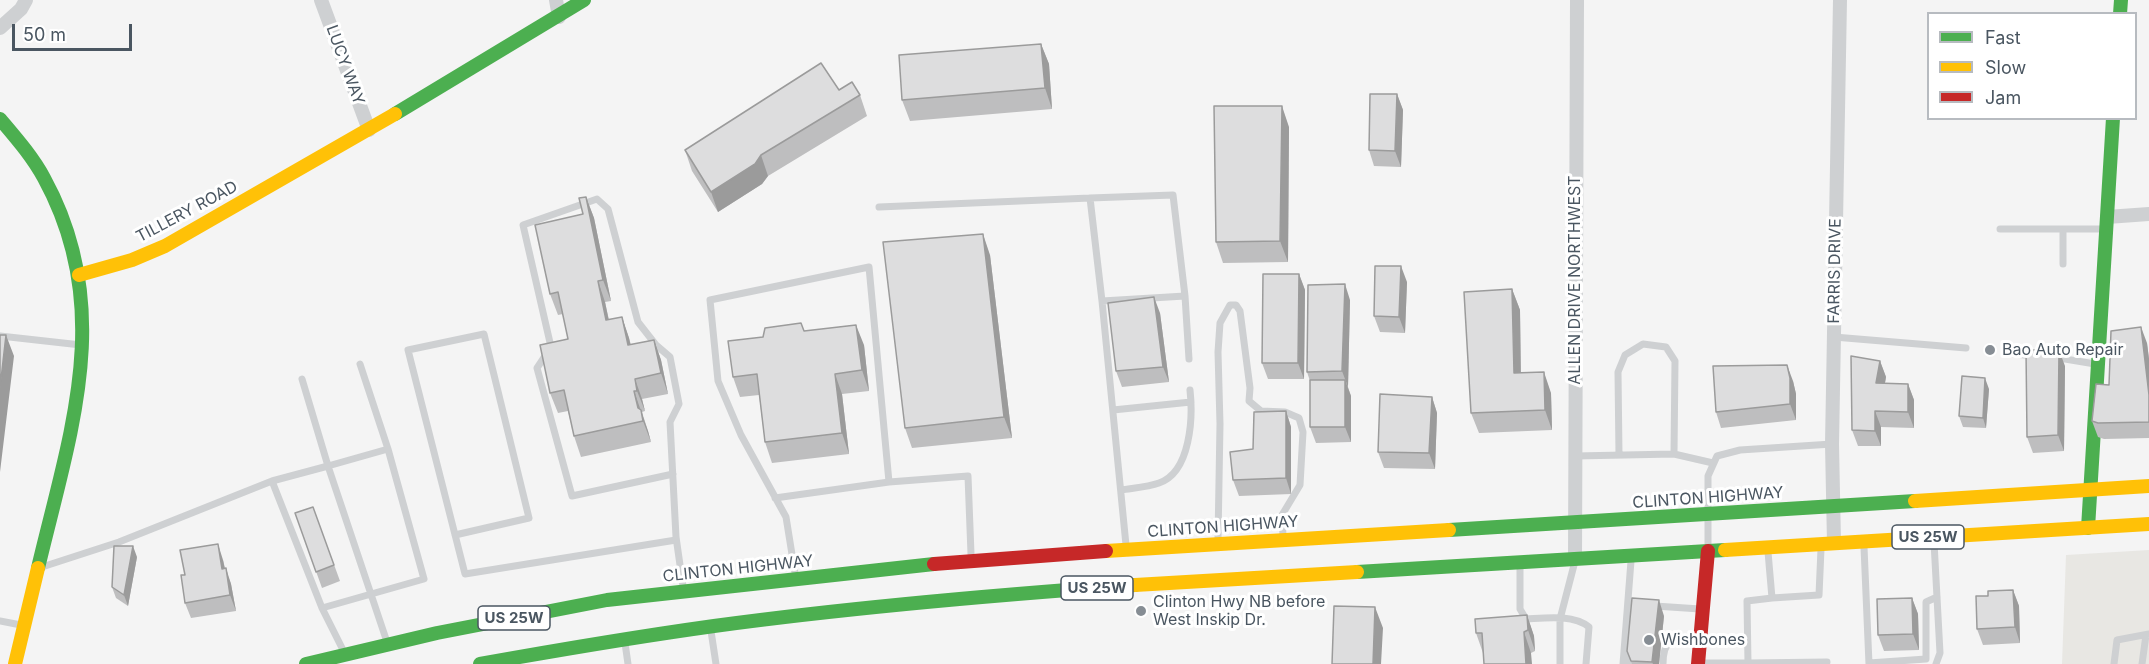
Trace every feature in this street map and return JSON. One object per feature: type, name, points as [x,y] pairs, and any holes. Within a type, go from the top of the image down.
[{"type":"main road","name":"TILLERY ROAD","points":[[80,275],[132,260],[165,246],[369,130],[584,0]]},
{"type":"main road","points":[[0,119],[30,155],[44,178],[65,226],[80,275],[84,306],[80,380],[74,413],[15,664]]},
{"type":"main road","points":[[2088,528],[2113,120]]},
{"type":"main road","name":"CLINTON HIGHWAY","points":[[486,659],[524,660],[625,638],[710,625],[1017,593],[1282,558],[1394,532],[1708,515],[2149,486]]},
{"type":"main road","name":"CLINTON HIGHWAY","points":[[306,664],[388,644],[485,628],[608,600],[796,579],[918,575],[971,560],[1218,544],[1282,558],[1520,562],[2149,524]]},
{"type":"main road","points":[[1698,664],[1708,550]]},
{"type":"main road","points":[[918,575],[921,602]]},
{"type":"street","points":[[0,28],[21,9],[26,0]]},
{"type":"street","name":"LUCY WAY","points":[[321,0],[369,130]]},
{"type":"street","points":[[556,0],[559,17]]},
{"type":"street","name":"ALLEN DRIVE NORTHWEST","points":[[1575,559],[1576,0]]},
{"type":"street","name":"FARRIS DRIVE","points":[[1827,543],[1833,506],[1833,337],[1840,0]]},
{"type":"street","points":[[2106,223],[2149,214]]},
{"type":"lane","points":[[879,207],[1173,195],[1185,296],[1189,359]]},
{"type":"lane","points":[[1090,198],[1122,490],[1126,550]]},
{"type":"lane","points":[[673,474],[572,496],[537,368],[551,347],[523,225],[597,200],[608,209],[638,322],[656,345],[670,357],[679,404],[670,422],[673,474],[676,540],[684,591]]},
{"type":"lane","points":[[2000,229],[2063,229],[2106,223]]},
{"type":"lane","points":[[2063,229],[2063,264]]},
{"type":"lane","points":[[796,579],[786,518],[741,435],[718,381],[710,300],[868,267],[889,482]]},
{"type":"lane","points":[[1102,302],[1185,296]]},
{"type":"lane","points":[[1218,544],[1220,323],[1230,305],[1236,305],[1240,311],[1249,378],[1248,401],[1261,411],[1285,412],[1299,418],[1303,432],[1300,486],[1282,515],[1282,558]]},
{"type":"lane","points":[[455,535],[528,518],[484,334],[408,350],[455,535],[465,574],[676,540]]},
{"type":"lane","points":[[0,336],[83,345]]},
{"type":"lane","points":[[1833,337],[1966,348]]},
{"type":"lane","points":[[1619,455],[1618,372],[1625,355],[1643,345],[1666,347],[1676,361],[1674,454]]},
{"type":"lane","points":[[2007,353],[2038,356]]},
{"type":"lane","points":[[2049,357],[2098,364]]},
{"type":"lane","points":[[322,608],[424,579],[388,449],[360,364]]},
{"type":"lane","points":[[302,379],[328,466],[388,644]]},
{"type":"lane","points":[[1122,490],[1161,483],[1176,470],[1188,444],[1192,413],[1190,390]]},
{"type":"lane","points":[[1113,410],[1191,402]]},
{"type":"lane","points":[[1708,550],[1708,476],[1717,456],[1728,451],[1832,444]]},
{"type":"lane","points":[[39,568],[119,542],[273,481],[388,449]]},
{"type":"lane","points":[[1574,456],[1674,454],[1713,463]]},
{"type":"lane","points":[[776,498],[889,482],[968,476],[971,560]]},
{"type":"lane","points":[[273,481],[322,608],[345,655]]},
{"type":"lane","points":[[1934,537],[1940,653],[1936,664]]},
{"type":"lane","points":[[1863,541],[1869,664],[1926,659],[1926,602],[1937,597]]},
{"type":"lane","points":[[1748,663],[1747,601],[1820,595],[1827,543]]},
{"type":"lane","points":[[1768,547],[1772,598]]},
{"type":"lane","points":[[1623,664],[1631,556]]},
{"type":"lane","points":[[1560,664],[1560,619],[1575,559]]},
{"type":"lane","points":[[1520,562],[1520,609],[1526,619],[1582,621],[1589,627],[1586,664]]},
{"type":"lane","points":[[1629,604],[1639,605]]},
{"type":"lane","points":[[1650,606],[1703,610]]},
{"type":"lane","points":[[0,621],[24,625]]},
{"type":"lane","points":[[710,625],[716,664]]},
{"type":"lane","points":[[2114,664],[2117,640],[2148,635],[2145,659]]},
{"type":"lane","points":[[1625,636],[1630,664]]},
{"type":"lane","points":[[1663,664],[1664,650],[1671,640],[1685,636],[1701,637]]},
{"type":"lane","points":[[625,638],[628,664]]},
{"type":"lane","points":[[1698,664],[1827,662]]},
{"type":"shaded area","points":[[2149,550],[2149,664],[2062,664],[2066,555]]},
{"type":"building","points":[[1041,44],[1045,88],[902,100],[899,55]]},
{"type":"building","points":[[821,63],[839,90],[852,82],[860,95],[761,155],[755,164],[711,192],[685,150]]},
{"type":"building","points":[[1370,94],[1397,94],[1395,151],[1369,150]]},
{"type":"building","points":[[1214,106],[1282,106],[1280,241],[1216,242]]},
{"type":"building","points":[[586,197],[603,280],[598,281],[606,320],[622,317],[628,345],[654,340],[661,373],[635,379],[637,391],[634,391],[643,421],[574,436],[564,390],[550,393],[540,345],[568,339],[558,292],[550,294],[535,225],[583,214],[579,198]]},
{"type":"building","points":[[983,234],[1004,417],[905,428],[883,242]]},
{"type":"building","points":[[1375,266],[1401,266],[1399,317],[1374,316]]},
{"type":"building","points":[[1263,274],[1299,274],[1298,363],[1262,363]]},
{"type":"building","points":[[1345,284],[1342,371],[1307,372],[1308,285]]},
{"type":"building","points":[[1512,289],[1514,373],[1544,372],[1545,410],[1471,413],[1464,292]]},
{"type":"building","points":[[1154,297],[1163,367],[1116,371],[1108,303]]},
{"type":"building","points":[[801,323],[804,331],[856,325],[862,370],[835,374],[842,433],[765,442],[757,374],[733,377],[728,341],[763,337],[765,328]]},
{"type":"building","points":[[2141,327],[2149,395],[2149,422],[2098,423],[2092,421],[2096,384],[2109,385],[2111,331]]},
{"type":"building","points":[[0,335],[6,335],[0,388]]},
{"type":"building","points":[[2026,350],[2059,350],[2058,435],[2027,437]]},
{"type":"building","points":[[1851,356],[1880,361],[1876,383],[1908,384],[1908,412],[1875,411],[1875,431],[1852,430]]},
{"type":"building","points":[[1787,365],[1790,378],[1790,404],[1716,412],[1713,366]]},
{"type":"building","points":[[1962,376],[1985,378],[1983,418],[1959,416]]},
{"type":"building","points":[[1310,380],[1345,380],[1345,427],[1310,427]]},
{"type":"building","points":[[1380,394],[1432,397],[1429,453],[1378,452]]},
{"type":"building","points":[[1286,411],[1286,478],[1233,480],[1230,452],[1253,449],[1254,412]]},
{"type":"building","points":[[313,507],[334,565],[316,572],[295,513]]},
{"type":"building","points":[[218,544],[222,569],[226,568],[230,595],[185,603],[181,575],[185,575],[180,550]]},
{"type":"building","points":[[114,546],[133,546],[124,595],[112,587]]},
{"type":"building","points":[[2013,590],[2015,627],[1977,629],[1976,596],[1988,596],[1988,591]]},
{"type":"building","points":[[1632,598],[1659,600],[1652,662],[1631,661],[1627,651]]},
{"type":"building","points":[[1912,598],[1913,634],[1878,635],[1877,599]]},
{"type":"building","points":[[1334,606],[1375,607],[1373,664],[1332,664]]},
{"type":"building","points":[[1527,615],[1528,630],[1524,632],[1526,664],[1484,664],[1482,633],[1476,633],[1475,619]]},
{"type":"traffic: fast","points":[[395,114],[584,0]]},
{"type":"traffic: fast","points":[[2120,12],[2121,0]]},
{"type":"traffic: fast","points":[[0,119],[24,147],[44,178],[66,227],[78,275],[82,323],[80,372],[63,469],[38,568]]},
{"type":"traffic: fast","points":[[2088,528],[2113,120]]},
{"type":"traffic: fast","points":[[1449,530],[1915,501]]},
{"type":"traffic: fast","points":[[1357,572],[1725,550]]},
{"type":"traffic: fast","points":[[306,664],[437,633],[607,600],[934,564]]},
{"type":"traffic: fast","points":[[480,664],[626,639],[767,619],[924,602],[1135,585]]},
{"type":"traffic: slow","points":[[79,275],[132,260],[165,246],[395,114]]},
{"type":"traffic: slow","points":[[1915,501],[2149,486]]},
{"type":"traffic: slow","points":[[1725,550],[2149,524]]},
{"type":"traffic: slow","points":[[1106,551],[1449,530]]},
{"type":"traffic: slow","points":[[15,664],[38,568]]},
{"type":"traffic: slow","points":[[1135,585],[1357,572]]},
{"type":"traffic: jam","points":[[934,564],[1106,551]]},
{"type":"traffic: jam","points":[[1698,664],[1708,551]]},
{"type":"place","name":"Bao Auto Repair","points":[[1990,350]]},
{"type":"place","name":"Clinton Hwy NB before West Inskip Dr.","points":[[1141,611]]},
{"type":"place","name":"Wishbones","points":[[1649,640]]}]
